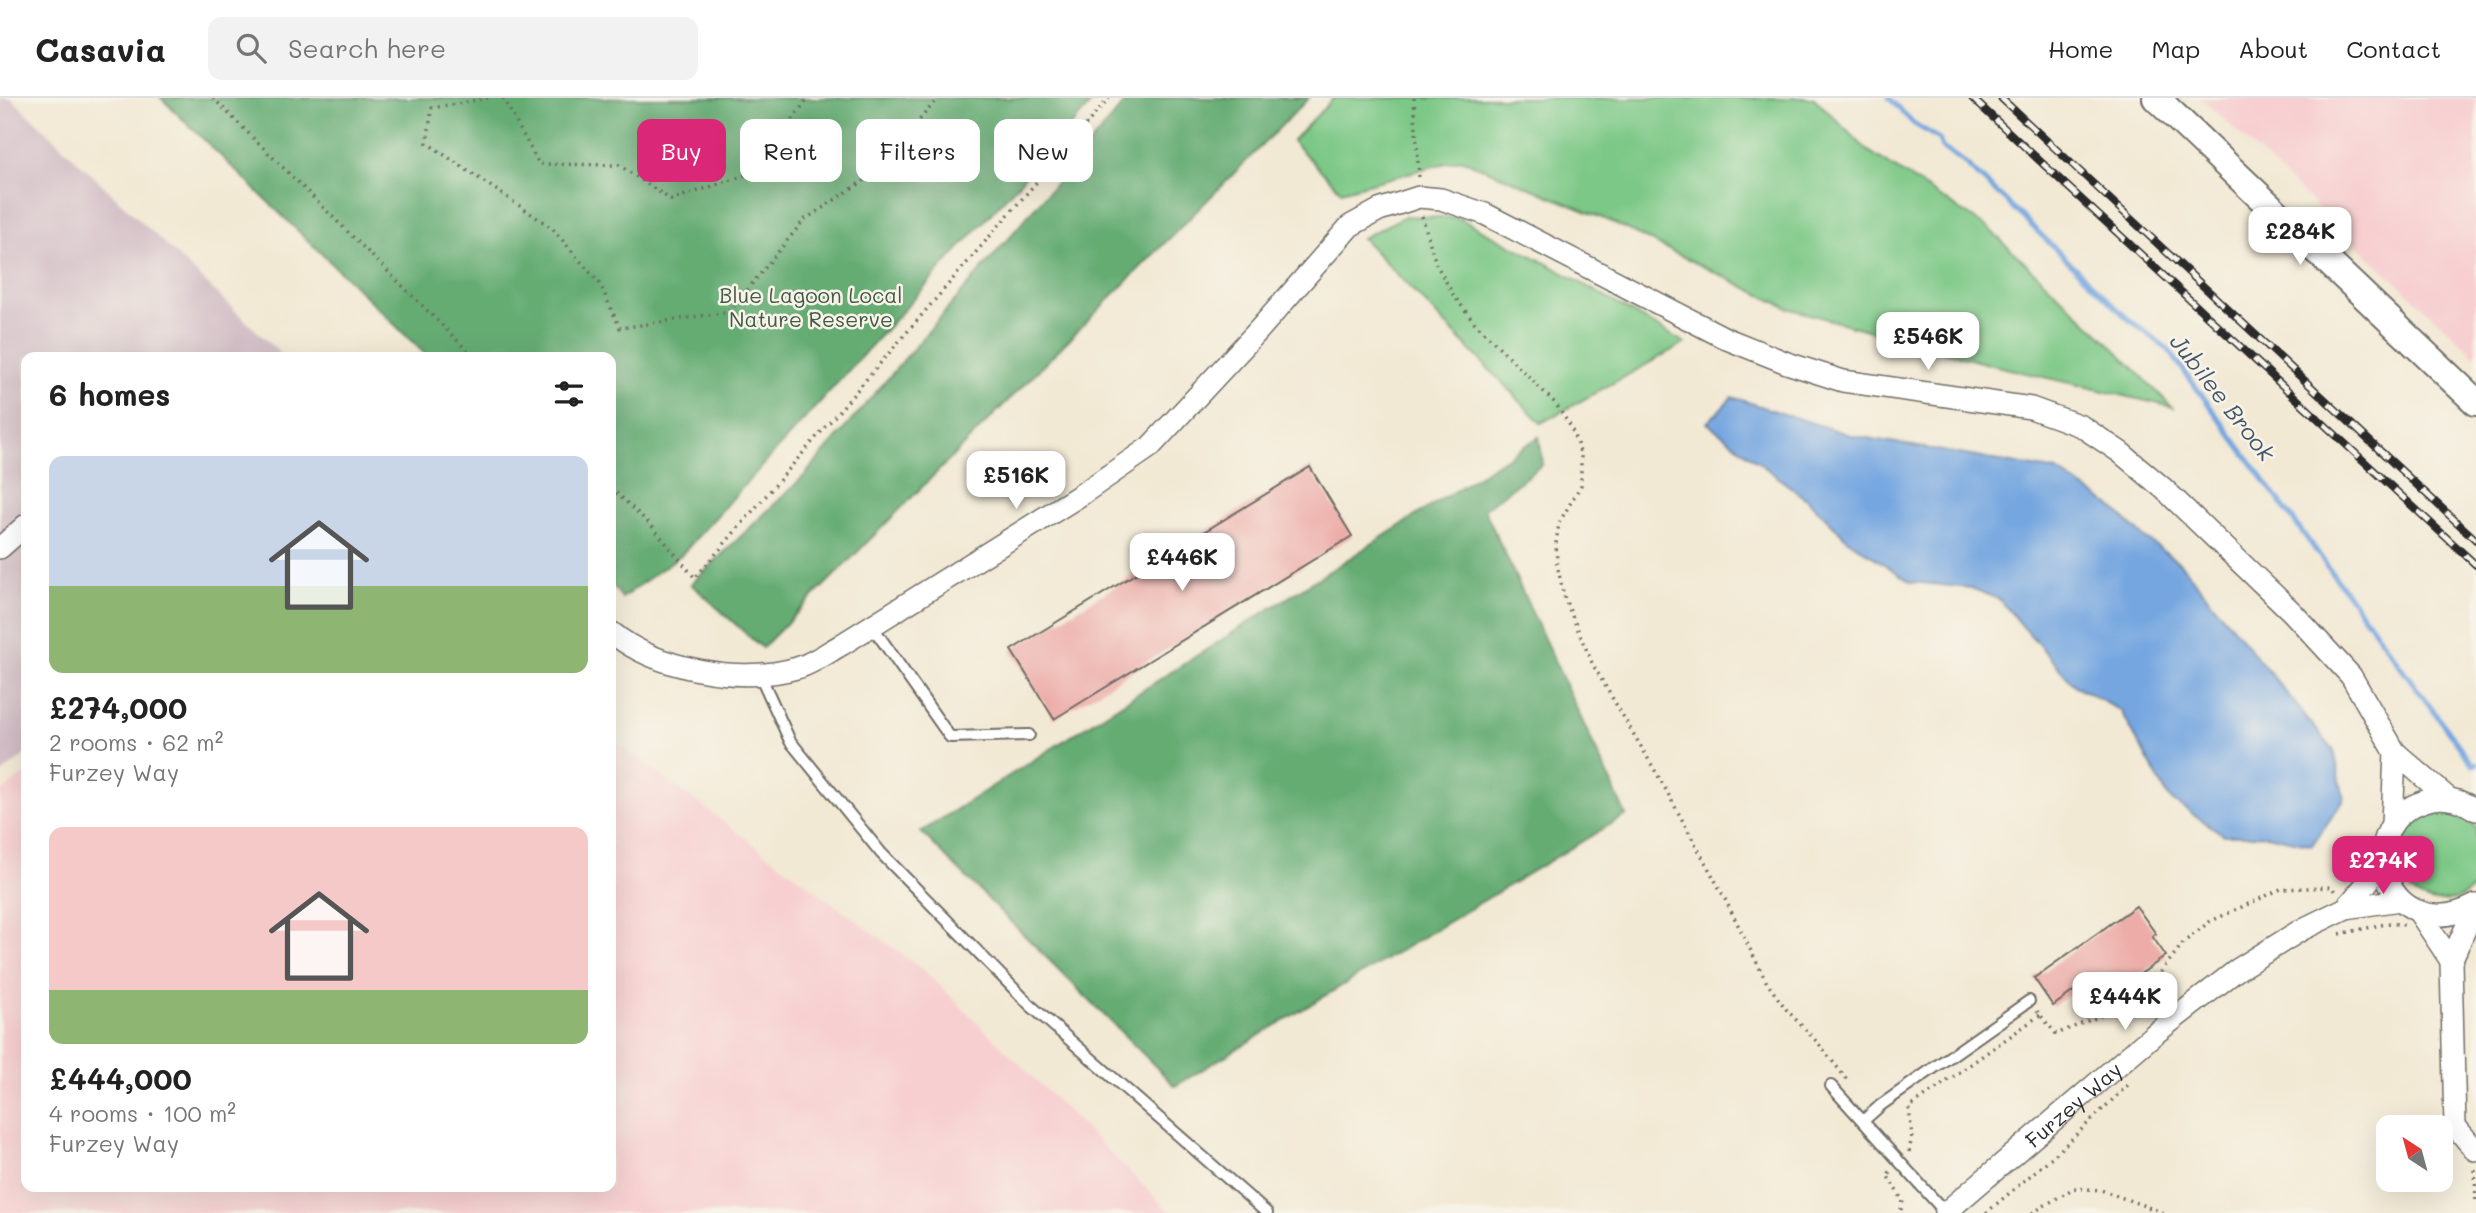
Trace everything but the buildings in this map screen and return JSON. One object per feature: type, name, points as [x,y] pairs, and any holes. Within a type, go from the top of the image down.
[{"type":"street","points":[[2156,98],[2476,402]]},
{"type":"street","points":[[616,636],[659,659],[725,675],[760,675],[801,667],[872,626],[1082,494],[1150,447],[1350,226],[1379,210],[1419,197],[1441,199],[1485,214],[1727,339],[1787,363],[1843,381],[2031,408],[2081,426],[2120,452],[2164,489],[2292,612],[2351,676],[2395,752],[2449,799]]},
{"type":"street","points":[[0,548],[21,529]]},
{"type":"street","name":"Furzey Way","points":[[1945,1213],[2152,1036],[2237,970],[2301,930],[2346,908],[2368,881],[2382,857],[2385,840],[2392,825],[2395,752]]},
{"type":"street","points":[[2392,825],[2403,812],[2417,803],[2432,799],[2465,803],[2476,810]]},
{"type":"street","points":[[2382,857],[2384,873],[2390,887],[2451,961]]},
{"type":"street","points":[[2475,1150],[2455,1126],[2451,961],[2476,905]]},
{"type":"street","name":"Furzey Way","points":[[2346,908],[2437,916],[2457,914],[2476,905]]},
{"type":"lane","points":[[872,626],[950,737],[1030,735]]},
{"type":"lane","points":[[760,675],[790,741],[898,871],[1030,1005],[1267,1213]]},
{"type":"lane","points":[[1863,1121],[1873,1111],[2029,1001]]},
{"type":"lane","points":[[1831,1086],[1945,1213]]},
{"type":"path","points":[[213,98],[469,352]]},
{"type":"path","points":[[488,98],[432,108],[427,144],[552,228],[600,284],[620,328],[729,312],[804,220],[874,174],[938,98]]},
{"type":"path","points":[[503,98],[539,164],[619,165],[671,201],[755,172],[808,98]]},
{"type":"path","points":[[616,493],[652,526],[695,578],[1109,98]]},
{"type":"path","points":[[1414,98],[1419,154],[1419,197],[1425,230],[1436,264],[1454,296],[1475,323],[1563,412],[1581,455],[1581,485],[1559,523],[1556,543],[1564,597],[1577,633],[1723,895],[1767,983],[1873,1111]]},
{"type":"path","points":[[2029,1001],[2056,1034],[2132,1003],[2150,986],[2184,942],[2209,922],[2281,889],[2332,887],[2346,908]]},
{"type":"path","points":[[2336,935],[2390,923],[2408,912]]},
{"type":"path","points":[[1900,1144],[1909,1154],[1912,1136],[1909,1108],[2040,1015]]},
{"type":"path","points":[[1986,1213],[2058,1152],[2134,1079]]},
{"type":"path","points":[[2475,1150],[2476,1204]]},
{"type":"path","points":[[1900,1163],[1887,1175],[1903,1201],[1900,1213]]},
{"type":"path","points":[[2032,1213],[2074,1188],[2101,1190],[2164,1213]]},
{"type":"shaded area","points":[[0,98],[11,98],[279,352],[21,352],[21,758],[0,775]]},
{"type":"shaded area","points":[[2201,98],[2476,98],[2476,357]]},
{"type":"shaded area","points":[[616,742],[927,973],[1171,1213],[0,1213],[0,793],[21,777],[21,1192],[616,1192]]},
{"type":"green space","name":"Blue Lagoon Local Nature Reserve","points":[[161,98],[1096,98],[1077,119],[994,119],[994,182],[1020,182],[682,554],[622,598],[616,590],[616,352],[423,352]]},
{"type":"green space","points":[[1129,98],[1309,98],[762,648],[691,584],[804,476],[1057,182],[1093,182],[1093,140]]},
{"type":"green space","points":[[1334,98],[1814,98],[1867,150],[1988,228],[2172,407],[1988,364],[1788,308],[1614,223],[1461,159],[1341,191],[1292,141]]},
{"type":"green space","points":[[1405,216],[1459,218],[1555,268],[1685,343],[1541,423],[1362,238]]},
{"type":"green space","points":[[1539,437],[1543,464],[1484,509],[1626,815],[1175,1086],[921,832]]},
{"type":"green space","points":[[2445,811],[2460,814],[2476,827],[2476,885],[2454,900],[2432,901],[2415,894],[2404,881],[2398,864],[2398,847],[2406,830],[2421,818]]},
{"type":"water","points":[[1732,397],[1850,435],[2057,471],[2109,504],[2145,538],[2180,563],[2334,751],[2344,799],[2312,845],[2267,835],[2224,835],[2169,798],[2121,711],[2074,685],[1999,599],[1971,588],[1911,582],[1848,540],[1810,502],[1707,423]]},
{"type":"waterway","name":"Jubilee Brook","points":[[1889,98],[1913,123],[1939,139],[1942,148],[1960,159],[2007,202],[2127,318],[2168,349],[2473,765],[2476,764]]},
{"type":"railway","points":[[1972,98],[2476,565]]},
{"type":"railway","points":[[2001,98],[2476,540]]}]
